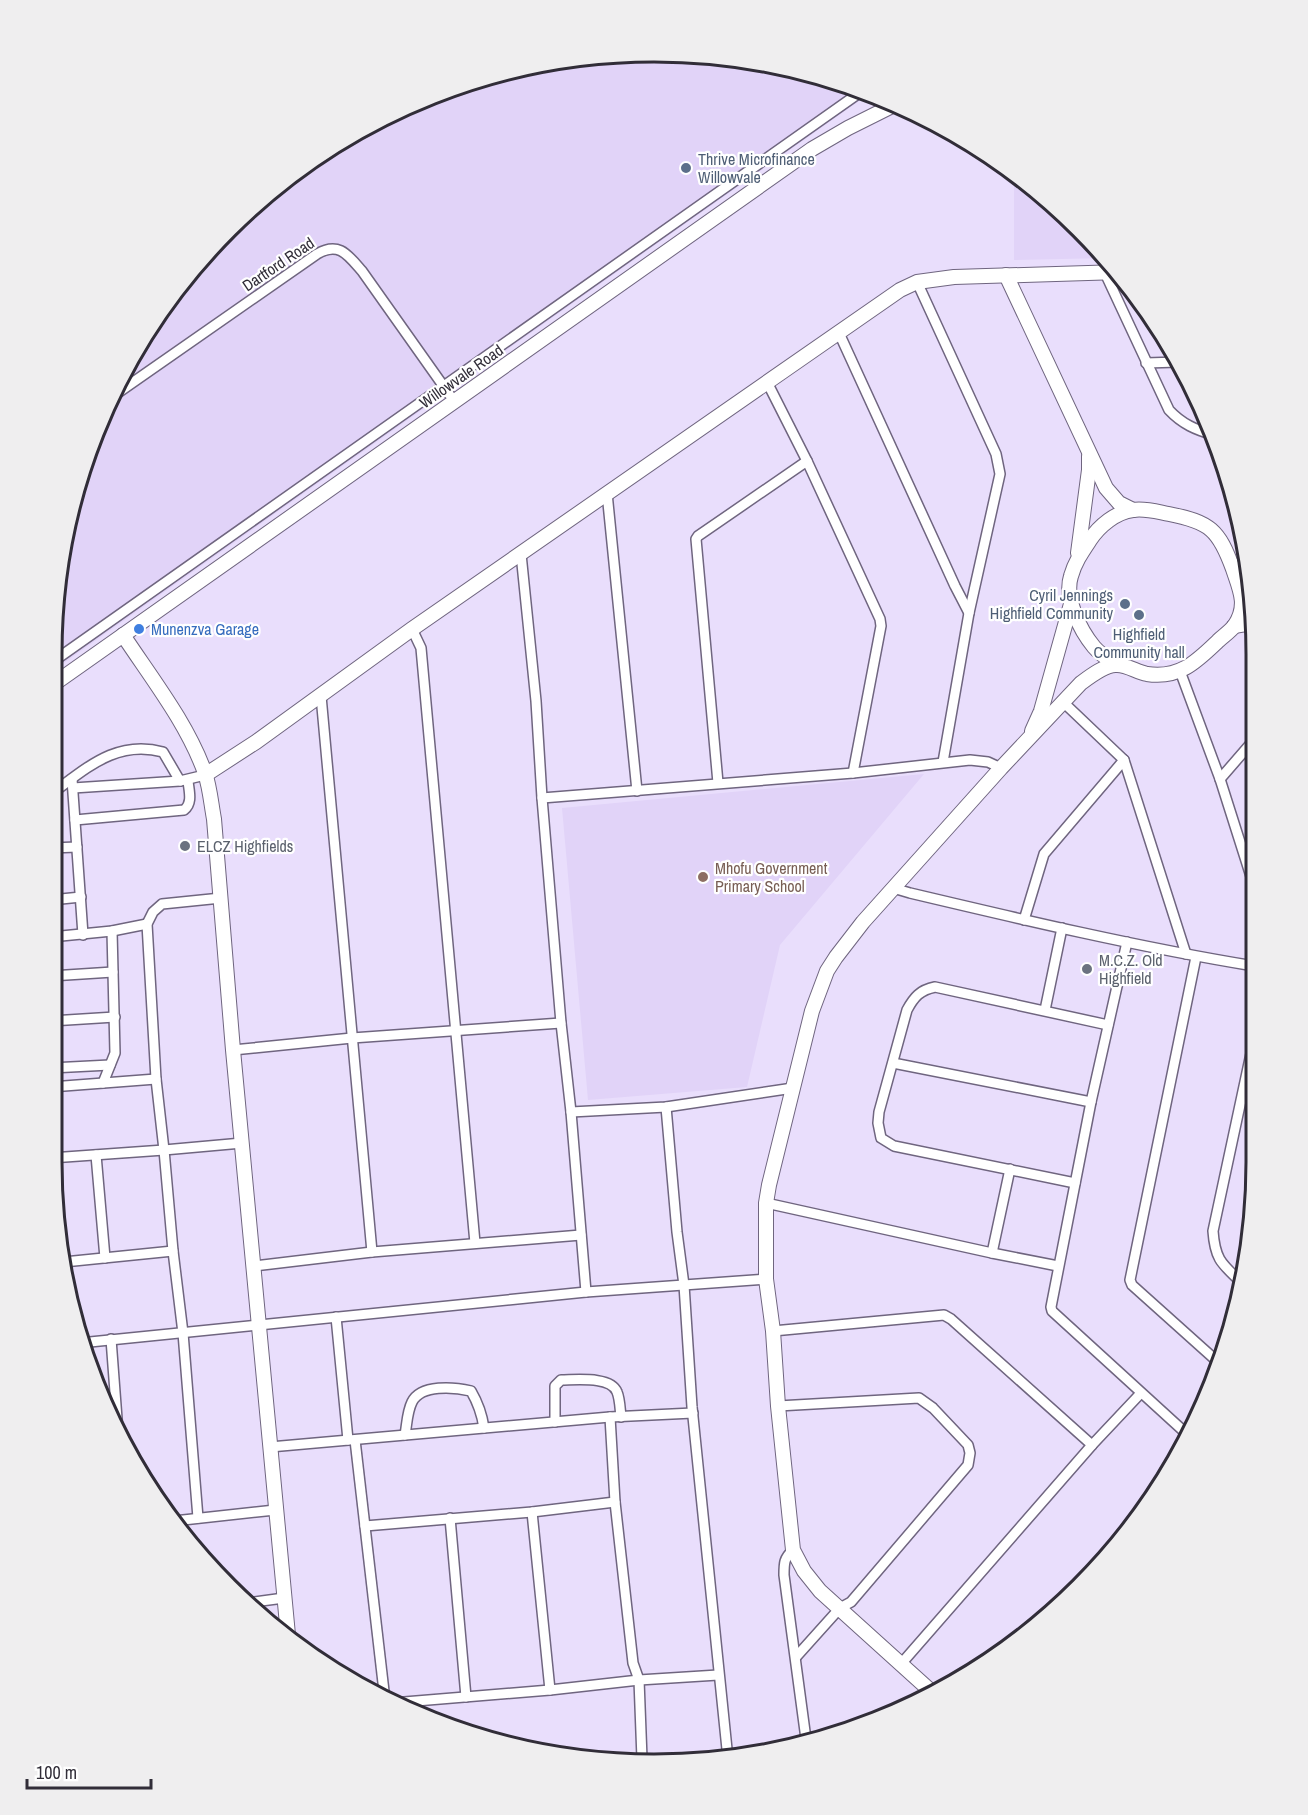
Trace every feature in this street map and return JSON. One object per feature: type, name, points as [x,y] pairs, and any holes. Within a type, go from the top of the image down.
[{"type":"street","points":[[62,655],[854,97]]},
{"type":"street","name":"Willowvale Road","points":[[62,678],[812,149],[886,109]]},
{"type":"street","name":"Dartford Road","points":[[125,388],[317,254],[332,248],[340,250],[362,271],[454,401]]},
{"type":"street","points":[[73,784],[184,781],[205,775],[256,742],[412,629],[876,306],[917,282],[1006,275],[1105,273],[1168,410],[1192,429],[1203,432]]},
{"type":"street","points":[[1006,275],[1106,488],[1119,503],[1132,510]]},
{"type":"street","points":[[917,282],[996,454],[1000,474],[969,613],[943,762]]},
{"type":"street","points":[[839,333],[969,613]]},
{"type":"street","points":[[1146,363],[1169,362]]},
{"type":"street","points":[[767,382],[807,461],[882,626],[853,773]]},
{"type":"street","points":[[1078,558],[1089,470],[1089,452]]},
{"type":"street","points":[[718,783],[696,539],[807,461]]},
{"type":"street","points":[[607,493],[637,791]]},
{"type":"street","points":[[1028,738],[1041,711],[1071,604],[1070,579],[1078,558],[1094,534],[1108,520],[1132,510],[1148,510],[1196,520],[1216,534],[1242,590]]},
{"type":"street","points":[[521,554],[536,702],[561,1023],[586,1292]]},
{"type":"street","points":[[1071,604],[1081,629],[1095,649],[1115,664],[1147,674],[1164,674],[1195,663],[1234,626],[1244,609]]},
{"type":"street","points":[[1234,626],[1245,624]]},
{"type":"street","points":[[412,629],[421,648],[475,1243]]},
{"type":"street","points":[[123,635],[195,749],[209,790],[221,898],[287,1626]]},
{"type":"street","points":[[926,1687],[811,1581],[793,1550],[778,1406],[773,1330],[766,1279],[766,1203],[812,1011],[827,971],[836,957],[893,888],[1028,738],[1043,725],[1062,701],[1095,672],[1115,664]]},
{"type":"street","points":[[1180,670],[1246,855]]},
{"type":"street","points":[[321,696],[372,1252]]},
{"type":"street","points":[[1062,701],[1124,760],[1185,954]]},
{"type":"street","points":[[62,789],[73,784],[99,759],[120,751],[150,748],[163,752],[184,781],[189,805],[184,810],[75,820]]},
{"type":"street","points":[[1220,779],[1246,749]]},
{"type":"street","points":[[542,798],[853,773],[970,760],[988,762],[1001,768]]},
{"type":"street","points":[[1024,920],[1044,854],[1124,760]]},
{"type":"street","points":[[73,784],[83,935]]},
{"type":"street","points":[[62,848],[77,848]]},
{"type":"street","points":[[893,888],[1024,920],[1196,957],[1246,965]]},
{"type":"street","points":[[62,899],[81,897]]},
{"type":"street","points":[[198,1518],[183,1333],[172,1251],[165,1150],[156,1079],[147,924],[153,912],[162,904],[221,898]]},
{"type":"street","points":[[62,936],[112,931],[147,924]]},
{"type":"street","points":[[1045,1010],[1062,928]]},
{"type":"street","points":[[103,1083],[115,1053],[112,931]]},
{"type":"street","points":[[1127,942],[1091,1102],[1051,1303],[1052,1311],[1182,1429]]},
{"type":"street","points":[[1196,957],[1130,1280],[1132,1285],[1213,1357]]},
{"type":"street","points":[[62,975],[113,972]]},
{"type":"street","points":[[1075,1183],[894,1146],[881,1138],[878,1123],[879,1112],[907,1010],[923,990],[935,987],[1108,1025]]},
{"type":"street","points":[[62,1020],[115,1017]]},
{"type":"street","points":[[233,1050],[352,1038],[561,1023]]},
{"type":"street","points":[[893,1063],[1091,1102]]},
{"type":"street","points":[[62,1067],[110,1065]]},
{"type":"street","points":[[1235,1276],[1221,1263],[1215,1251],[1213,1231],[1246,1077]]},
{"type":"street","points":[[62,1086],[156,1079]]},
{"type":"street","points":[[571,1112],[666,1107],[794,1088]]},
{"type":"street","points":[[666,1107],[684,1285],[693,1413],[727,1748]]},
{"type":"street","points":[[62,1157],[242,1143]]},
{"type":"street","points":[[96,1155],[105,1258]]},
{"type":"street","points":[[992,1253],[1010,1169]]},
{"type":"street","points":[[766,1203],[1058,1266]]},
{"type":"street","points":[[254,1266],[372,1252],[581,1235]]},
{"type":"street","points":[[71,1261],[172,1251]]},
{"type":"street","points":[[90,1341],[586,1292],[766,1279]]},
{"type":"street","points":[[773,1330],[944,1314],[1092,1445]]},
{"type":"street","points":[[336,1317],[351,1440],[365,1526],[384,1688]]},
{"type":"street","points":[[111,1339],[116,1408]]},
{"type":"street","points":[[555,1422],[555,1386],[561,1380],[601,1381],[612,1385],[617,1392],[621,1417]]},
{"type":"street","points":[[405,1435],[408,1412],[413,1399],[425,1391],[439,1388],[471,1390],[482,1415],[484,1428]]},
{"type":"street","points":[[901,1664],[1092,1445],[1141,1393]]},
{"type":"street","points":[[778,1406],[919,1398],[933,1408],[968,1445],[970,1460],[851,1602],[840,1608],[796,1657]]},
{"type":"street","points":[[270,1447],[555,1422],[693,1413]]},
{"type":"street","points":[[609,1418],[615,1502],[633,1663],[639,1680],[642,1753]]},
{"type":"street","points":[[365,1526],[532,1512],[615,1502]]},
{"type":"street","points":[[183,1520],[275,1510]]},
{"type":"street","points":[[532,1512],[550,1690]]},
{"type":"street","points":[[450,1518],[465,1697]]},
{"type":"street","points":[[793,1550],[784,1561],[805,1733]]},
{"type":"street","points":[[257,1601],[284,1598]]},
{"type":"street","points":[[412,1701],[718,1675]]},
{"type":"shaded area","points":[[654,62],[731,67],[807,82],[861,100],[62,664],[63,615],[73,538],[93,464],[123,392],[161,325],[209,263],[263,209],[325,161],[392,123],[464,93],[538,73],[577,67]]},
{"type":"shaded area","points":[[1014,183],[1073,235],[1095,258],[1014,260]]},
{"type":"shaded area","name":"Mhofu Government Primary School","points":[[924,774],[780,945],[747,1087],[588,1100],[562,808]]},
{"type":"place","name":"Thrive Microfinance Willowvale","points":[[686,168]]},
{"type":"place","name":"Cyril Jennings Highfield Community","points":[[1125,604]]},
{"type":"place","name":"Highfield Community hall","points":[[1139,615]]},
{"type":"place","name":"Munenzva Garage","points":[[139,629]]},
{"type":"place","name":"ELCZ Highfields","points":[[185,846]]},
{"type":"place","name":"Mhofu Government Primary School","points":[[703,877]]},
{"type":"place","name":"M.C.Z. Old Highfield","points":[[1087,969]]}]
